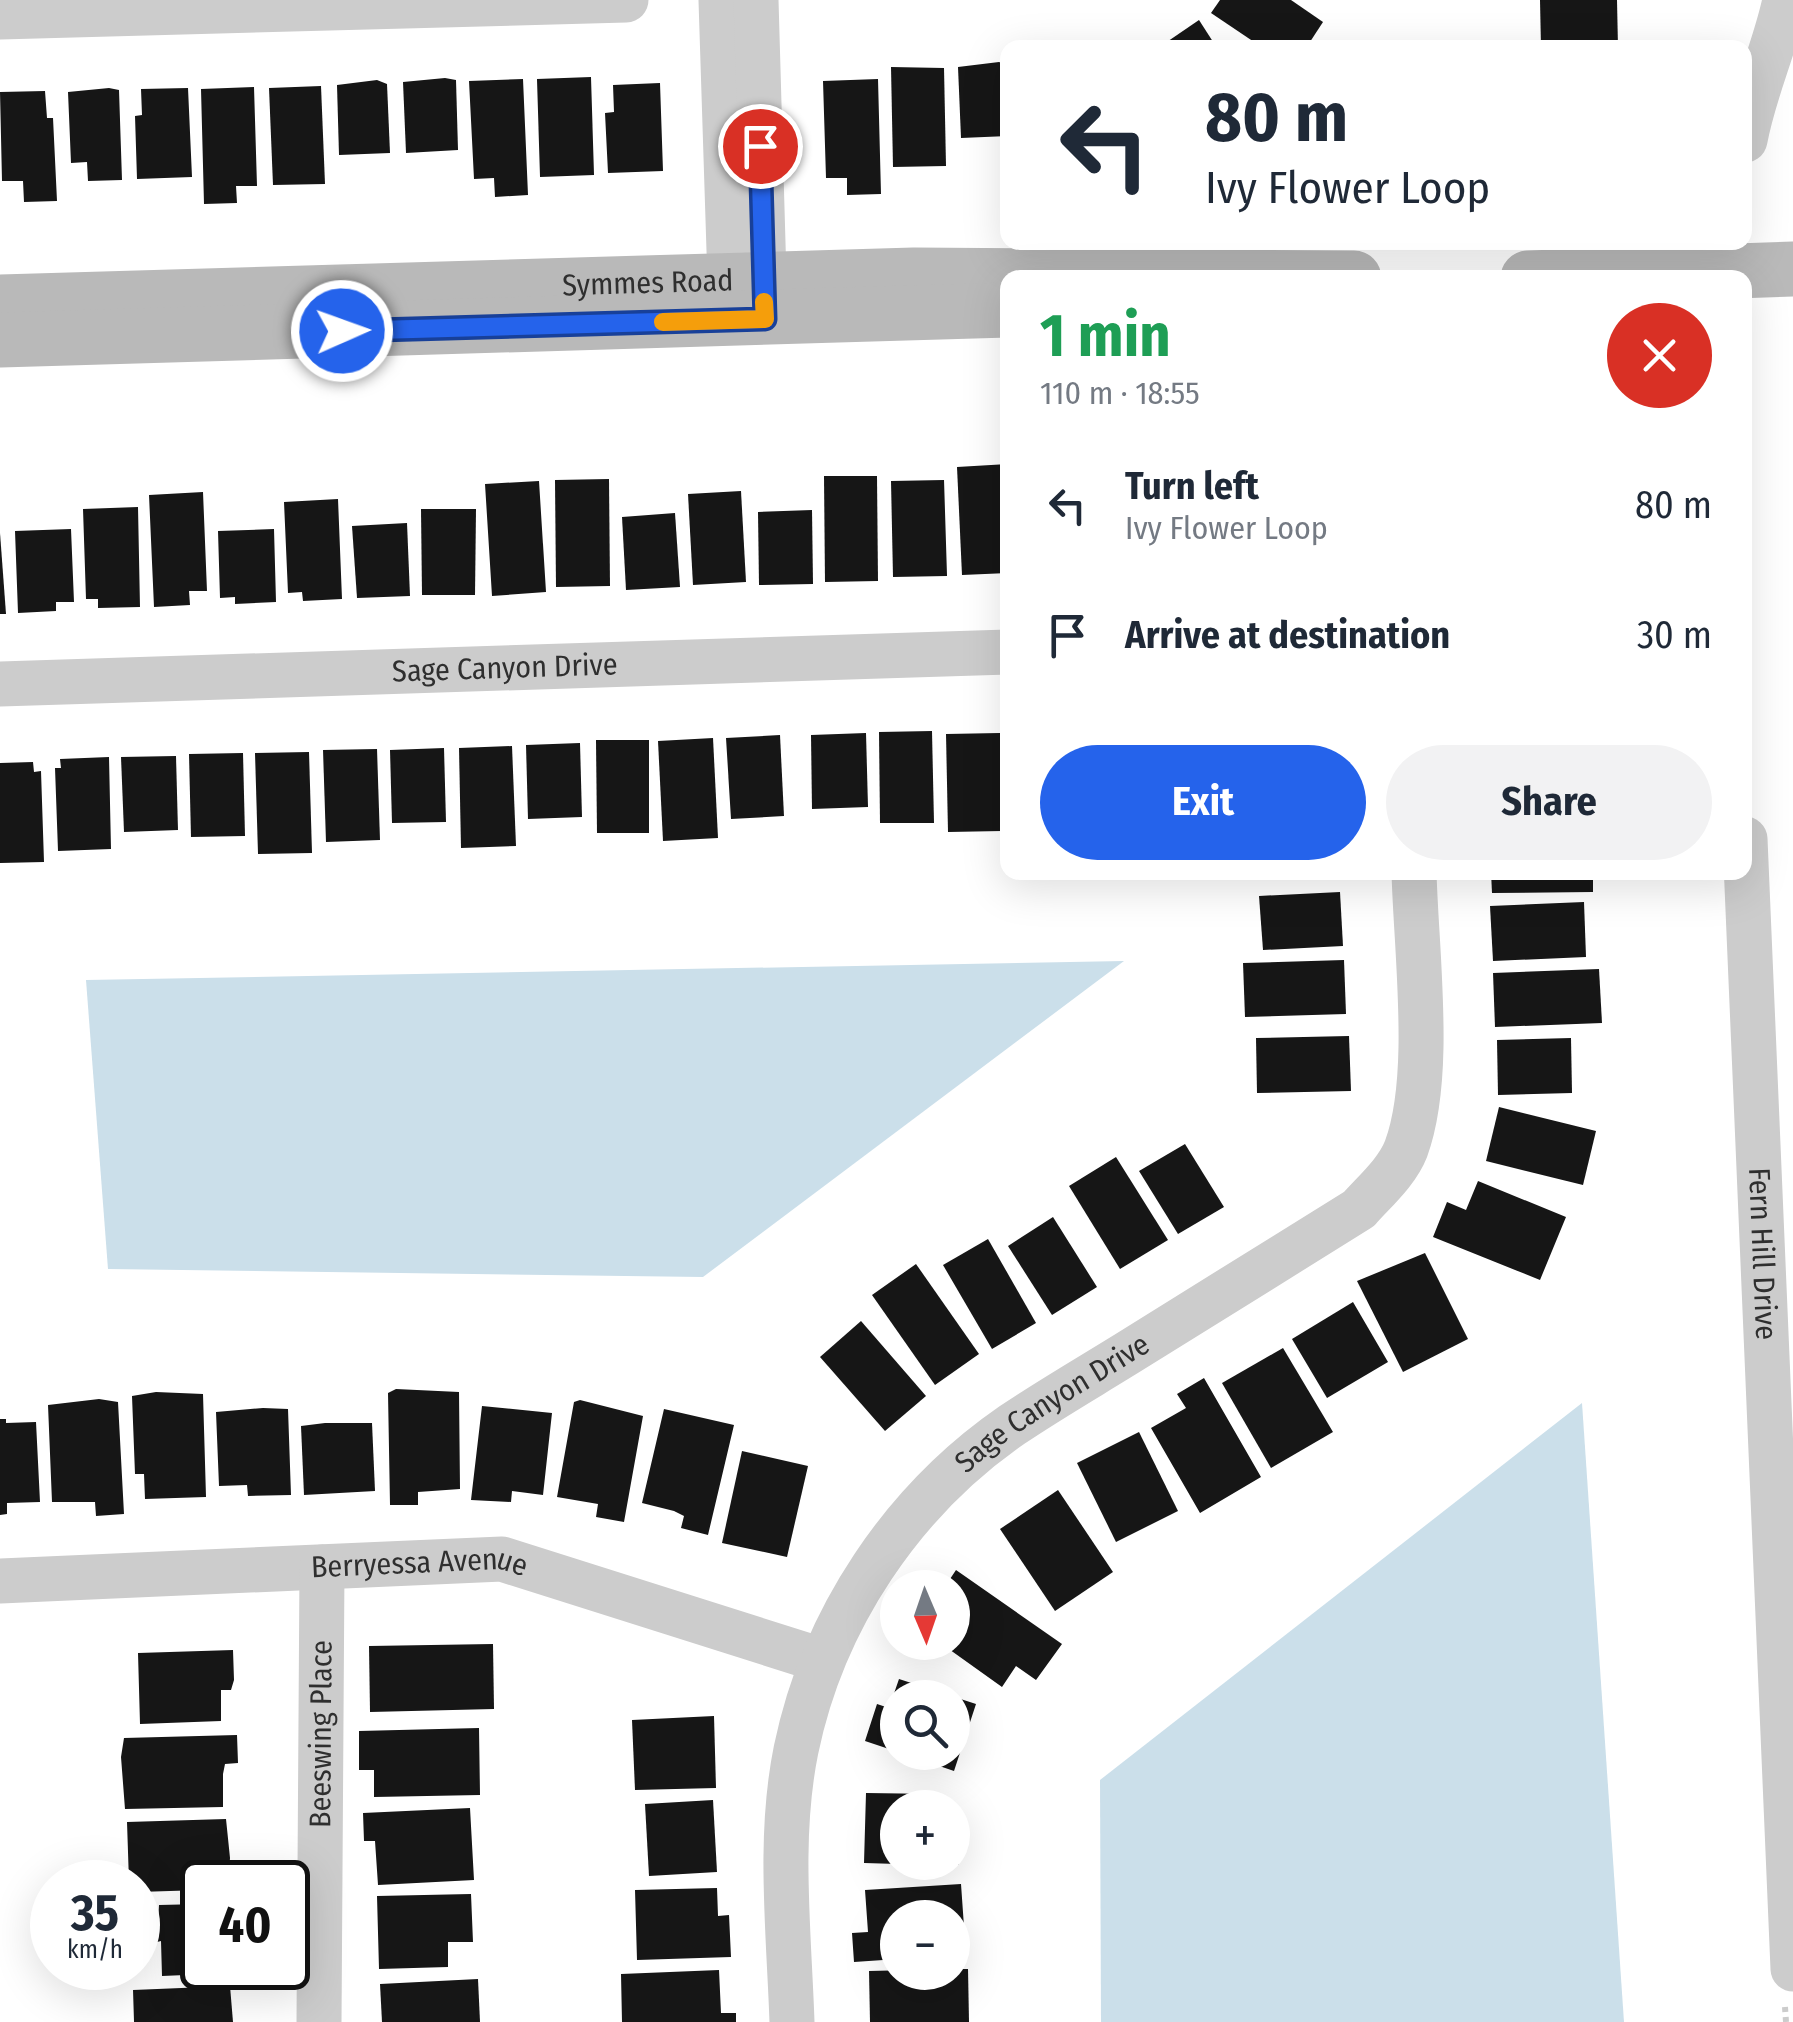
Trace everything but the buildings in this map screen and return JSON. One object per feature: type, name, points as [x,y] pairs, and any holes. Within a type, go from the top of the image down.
[{"type":"street","points":[[0,18],[626,0]]},
{"type":"street","points":[[721,0],[748,300]]},
{"type":"street","points":[[748,300],[756,0]]},
{"type":"street","points":[[1752,104],[1779,30],[1785,0]]},
{"type":"street","points":[[1639,270],[1722,264],[1793,268]]},
{"type":"street","name":"Symmes Road","points":[[0,340],[748,300],[914,275],[1000,276]]},
{"type":"street","name":"Symmes Road","points":[[0,302],[748,300],[1000,310]]},
{"type":"street","name":"Sage Canyon Drive","points":[[0,684],[1000,652]]},
{"type":"street","name":"Sage Canyon Drive","points":[[792,2022],[789,1813],[795,1754],[822,1660],[852,1598],[926,1500],[1011,1426],[1358,1209],[1384,1182],[1404,1152],[1416,1114],[1419,1074],[1414,880]]},
{"type":"street","name":"Fern Hill Drive","points":[[1747,880],[1793,1969]]},
{"type":"street","name":"Berryessa Avenue","points":[[0,1581],[502,1559],[822,1660]]},
{"type":"street","name":"Beeswing Place","points":[[318,2022],[322,1567]]},
{"type":"water","points":[[1124,961],[703,1277],[108,1269],[86,980]]},
{"type":"water","points":[[1582,1403],[1624,2022],[1101,2022],[1100,1780]]},
{"type":"slow traffic","points":[[663,322],[765,319],[764,302]]},
{"type":"route","points":[[342,331],[765,319],[760,146]]}]
